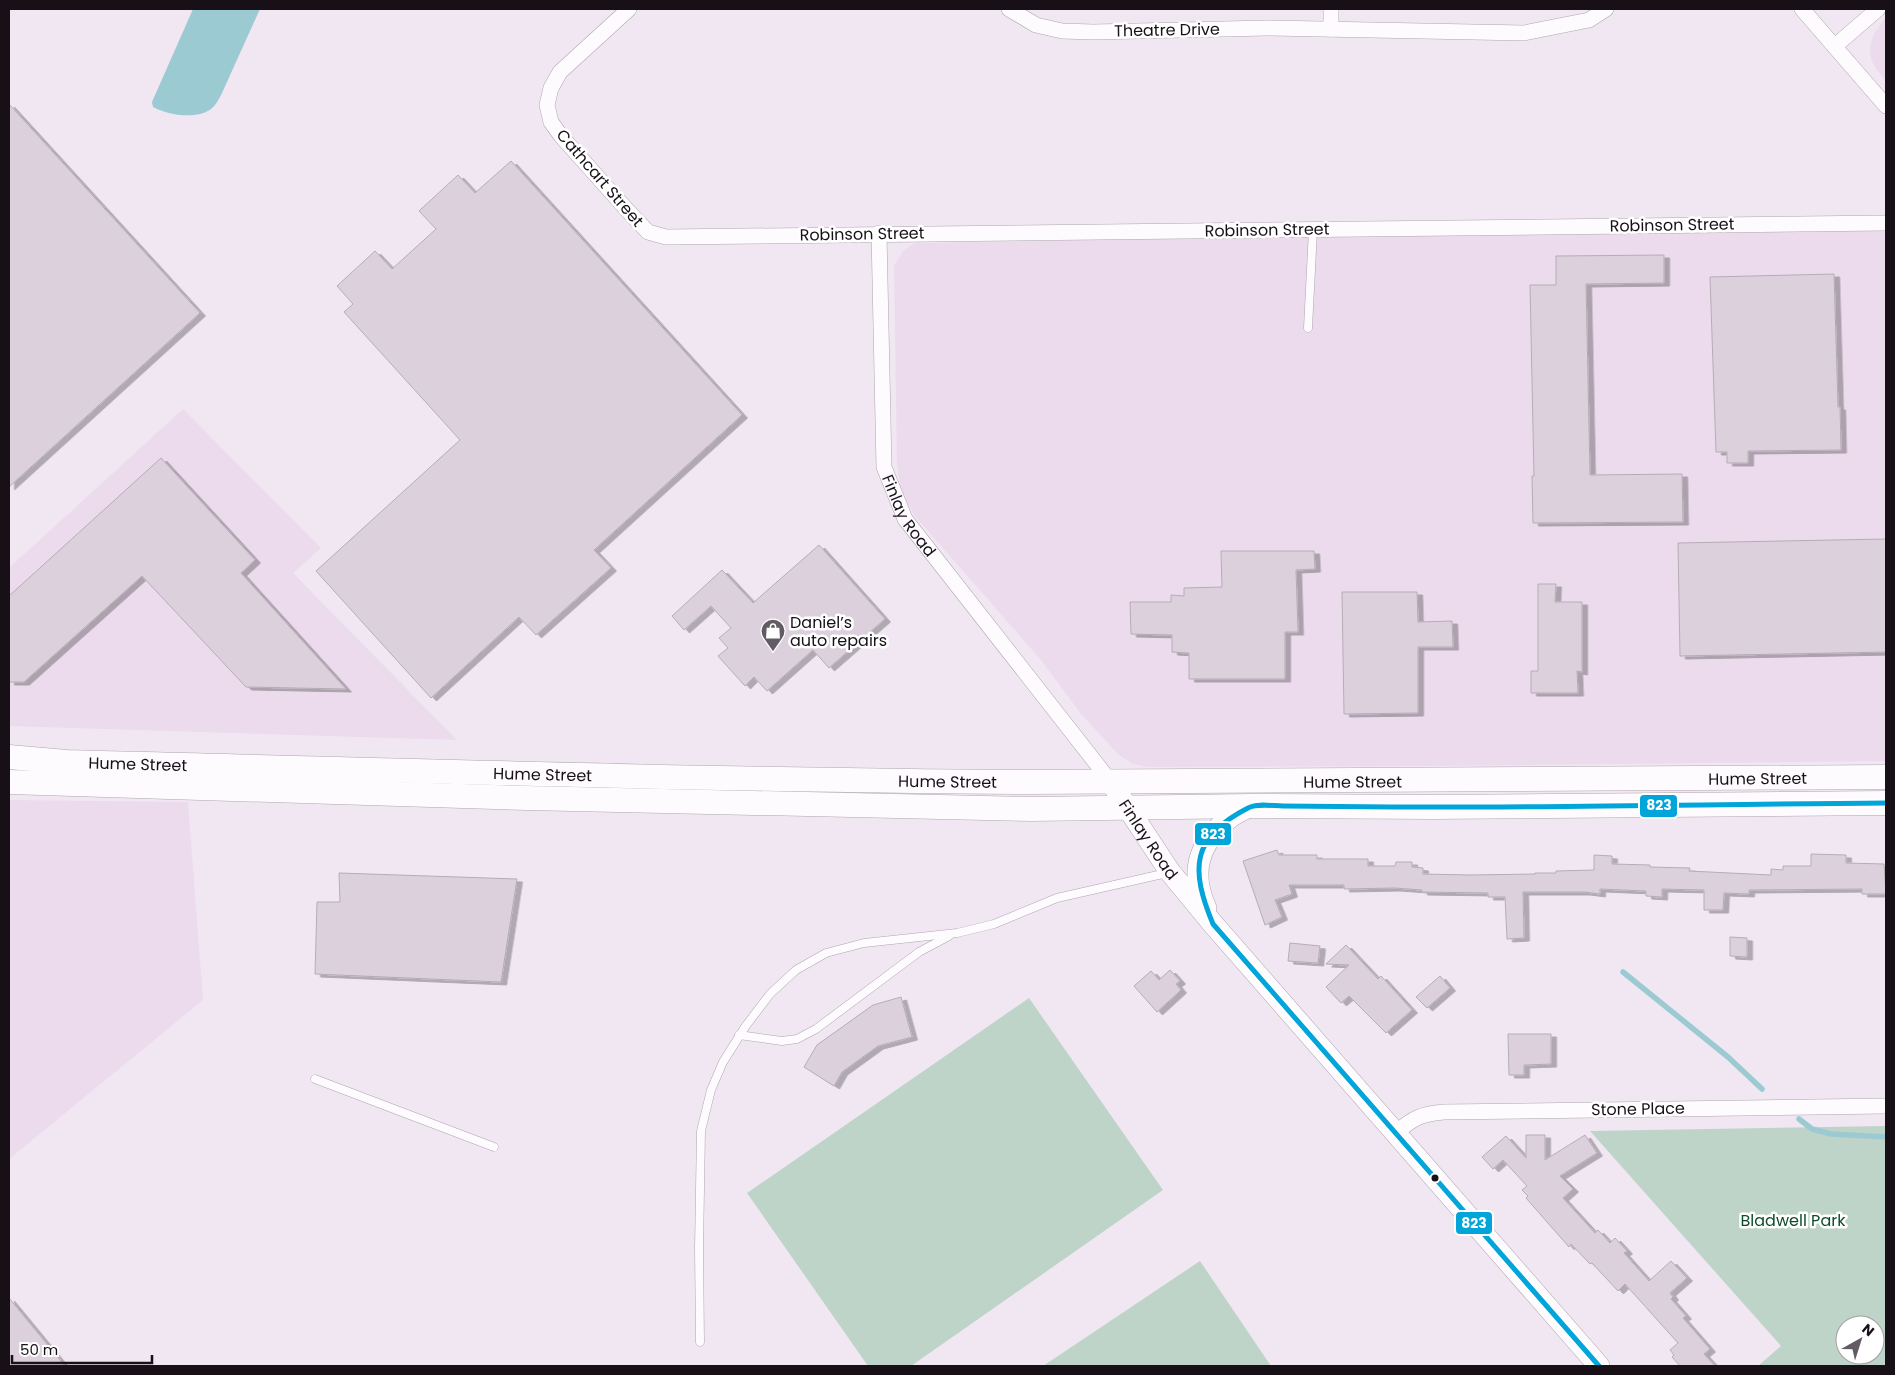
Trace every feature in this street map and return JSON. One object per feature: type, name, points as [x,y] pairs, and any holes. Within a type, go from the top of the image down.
[{"type":"main road","name":"Hume Street","points":[[9,757],[66,762],[570,775],[1027,782],[1358,782],[1886,777]]},
{"type":"main road","name":"Hume Street","points":[[9,782],[547,798],[1032,809],[1886,803]]},
{"type":"street","name":"Cathcart Street","points":[[629,9],[560,72],[551,88],[547,105],[551,122],[562,136],[648,232]]},
{"type":"street","name":"Theatre Drive","points":[[1009,9],[1036,25],[1062,31],[1267,28],[1524,33],[1589,20],[1606,9]]},
{"type":"street","points":[[1331,9],[1331,29]]},
{"type":"street","points":[[1802,9],[1886,106]]},
{"type":"street","points":[[1835,46],[1878,9]]},
{"type":"street","name":"Robinson Street","points":[[648,232],[666,236],[688,237],[880,233],[1886,223]]},
{"type":"street","name":"Finlay Road","points":[[880,233],[884,467],[905,519],[1110,781],[1170,872],[1213,924],[1599,1366]]},
{"type":"street","points":[[1213,924],[1203,902],[1198,881],[1198,864],[1203,848],[1212,834],[1228,819],[1251,806]]},
{"type":"street","name":"Stone Place","points":[[1395,1133],[1425,1113],[1886,1106]]},
{"type":"lane","points":[[1308,328],[1313,230]]},
{"type":"lane","points":[[700,1342],[701,1131],[711,1090],[723,1062],[739,1035],[770,994],[796,970],[826,953],[864,943],[953,933],[994,924],[1057,898],[1170,872]]},
{"type":"lane","points":[[739,1035],[782,1041],[798,1038],[816,1029],[919,952],[953,933]]},
{"type":"lane","points":[[315,1079],[494,1147]]},
{"type":"shaded area","points":[[1886,16],[1886,81],[1876,69],[1871,59],[1870,46],[1874,34]]},
{"type":"shaded area","points":[[1886,227],[1886,761],[1431,766],[1148,767],[1133,764],[1119,755],[1081,714],[1041,660],[914,515],[901,492],[897,465],[894,266],[903,251],[917,243]]},
{"type":"shaded area","points":[[183,409],[321,548],[293,573],[457,740],[9,726],[9,568]]},
{"type":"shaded area","points":[[9,800],[188,802],[203,1000],[9,1159]]},
{"type":"green space","points":[[1029,998],[1163,1190],[911,1366],[868,1366],[747,1193]]},
{"type":"green space","name":"Bladwell Park","points":[[1886,1126],[1886,1366],[1758,1366],[1781,1346],[1590,1131]]},
{"type":"green space","points":[[1200,1261],[1271,1366],[1043,1366]]},
{"type":"water","points":[[193,9],[260,9],[219,100],[211,109],[205,112],[190,115],[174,114],[153,107],[152,102]]},
{"type":"building","points":[[9,104],[200,313],[9,487]]},
{"type":"building","points":[[511,161],[742,415],[594,550],[611,568],[536,635],[519,617],[431,698],[316,571],[460,440],[344,312],[353,304],[337,286],[375,251],[392,269],[436,229],[419,211],[458,175],[475,193]]},
{"type":"building","points":[[1664,255],[1664,283],[1586,284],[1590,475],[1682,474],[1683,522],[1533,523],[1532,476],[1534,476],[1530,285],[1556,285],[1556,256]]},
{"type":"building","points":[[1834,274],[1841,450],[1748,451],[1748,463],[1727,463],[1727,452],[1716,452],[1710,277]]},
{"type":"building","points":[[161,458],[255,560],[241,573],[346,689],[246,687],[142,576],[24,682],[9,682],[9,596]]},
{"type":"building","points":[[1886,539],[1886,652],[1680,656],[1678,543]]},
{"type":"building","points":[[819,545],[885,619],[829,668],[813,650],[767,691],[754,677],[745,686],[718,656],[728,648],[719,638],[731,628],[711,606],[684,630],[672,616],[722,570],[753,603]]},
{"type":"building","points":[[1221,551],[1314,551],[1315,569],[1296,570],[1298,632],[1285,632],[1285,679],[1189,679],[1189,653],[1172,652],[1172,635],[1131,634],[1130,602],[1171,602],[1171,595],[1184,596],[1184,588],[1222,587]]},
{"type":"building","points":[[1538,584],[1556,584],[1555,602],[1582,602],[1582,672],[1577,671],[1578,693],[1531,693],[1531,671],[1538,671]]},
{"type":"building","points":[[1342,592],[1417,592],[1418,622],[1452,621],[1453,647],[1418,647],[1418,713],[1344,714]]},
{"type":"building","points":[[1277,850],[1279,855],[1317,855],[1317,859],[1368,859],[1368,866],[1395,866],[1396,862],[1412,862],[1412,867],[1423,868],[1423,874],[1471,875],[1535,874],[1556,873],[1556,871],[1594,870],[1594,855],[1612,856],[1612,864],[1690,868],[1689,871],[1771,875],[1771,869],[1783,870],[1783,866],[1811,866],[1811,854],[1846,855],[1846,863],[1884,864],[1886,894],[1862,894],[1862,889],[1749,890],[1749,894],[1724,893],[1723,910],[1704,910],[1704,890],[1662,889],[1662,897],[1646,896],[1646,891],[1600,889],[1600,894],[1585,892],[1523,892],[1524,938],[1507,939],[1505,897],[1488,897],[1488,893],[1422,892],[1422,890],[1395,888],[1344,889],[1344,885],[1289,885],[1292,894],[1275,900],[1282,917],[1265,925],[1243,861]]},
{"type":"building","points":[[339,873],[517,879],[501,982],[315,974],[317,902],[340,902]]},
{"type":"building","points":[[1730,937],[1747,938],[1747,957],[1730,956]]},
{"type":"building","points":[[1290,943],[1320,946],[1318,963],[1288,961]]},
{"type":"building","points":[[1346,945],[1378,979],[1381,976],[1412,1010],[1386,1033],[1349,996],[1341,1003],[1326,987],[1349,965],[1326,964]]},
{"type":"building","points":[[1170,970],[1180,981],[1176,984],[1181,990],[1157,1012],[1134,986],[1151,971],[1159,980]]},
{"type":"building","points":[[1440,976],[1450,988],[1427,1008],[1416,997]]},
{"type":"building","points":[[901,997],[912,1037],[878,1046],[842,1072],[834,1086],[804,1067],[817,1045],[873,1005]]},
{"type":"building","points":[[1508,1034],[1551,1034],[1551,1064],[1524,1065],[1524,1075],[1509,1075]]},
{"type":"building","points":[[1526,1135],[1545,1135],[1545,1160],[1585,1135],[1597,1153],[1560,1176],[1573,1189],[1563,1198],[1595,1233],[1598,1230],[1610,1243],[1615,1238],[1627,1251],[1624,1253],[1649,1281],[1671,1261],[1687,1278],[1670,1293],[1673,1297],[1671,1299],[1686,1316],[1683,1318],[1710,1349],[1704,1354],[1715,1366],[1680,1366],[1672,1357],[1674,1355],[1670,1350],[1678,1343],[1625,1284],[1618,1291],[1571,1244],[1569,1247],[1526,1198],[1528,1196],[1522,1190],[1527,1186],[1503,1160],[1493,1169],[1482,1157],[1506,1136],[1526,1158]]},
{"type":"building","points":[[9,1298],[65,1366],[9,1366]]},
{"type":"waterway","points":[[1623,972],[1728,1057],[1762,1089]]},
{"type":"waterway","points":[[1799,1119],[1812,1129],[1831,1134],[1886,1137]]},
{"type":"transit line","name":"823","points":[[1599,1366],[1213,924],[1201,887],[1199,871],[1200,856],[1206,843],[1215,831],[1229,819],[1252,806],[1260,805],[1455,807],[1886,803]]},
{"type":"place","name":"Daniel’s auto repairs","points":[[773,652]]}]
